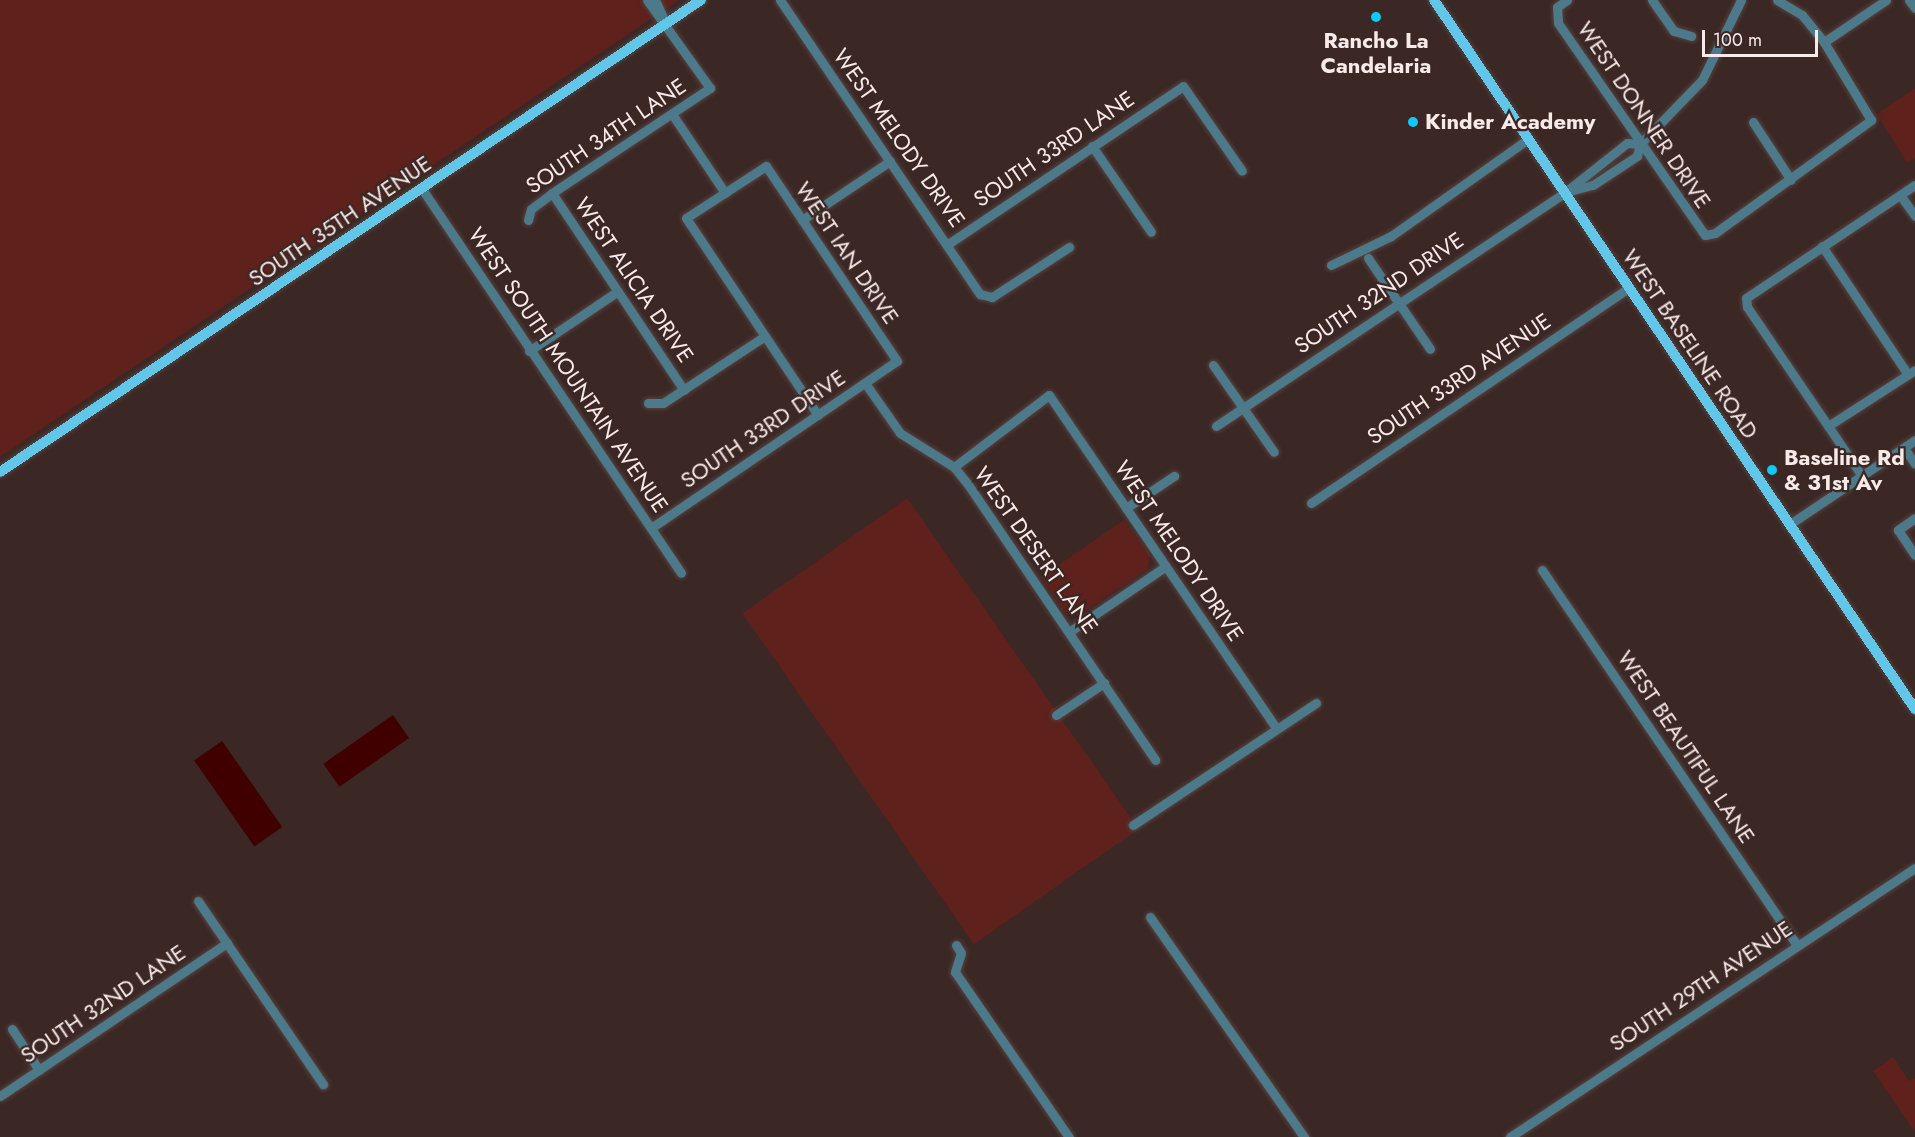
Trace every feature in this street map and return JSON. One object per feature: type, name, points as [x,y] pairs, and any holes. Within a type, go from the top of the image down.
[{"type":"main road","name":"SOUTH 35TH AVENUE","points":[[0,472],[701,0]]},
{"type":"main road","name":"WEST BASELINE ROAD","points":[[1434,0],[1915,710]]},
{"type":"street","points":[[647,0],[665,24]]},
{"type":"street","points":[[655,0],[665,24]]},
{"type":"street","name":"WEST MELODY DRIVE","points":[[781,0],[985,297],[1069,247]]},
{"type":"street","name":"WEST DONNER DRIVE","points":[[1567,0],[1555,14],[1641,144],[1705,235],[1791,180]]},
{"type":"street","points":[[1652,0],[1674,32],[1691,36]]},
{"type":"street","points":[[1564,193],[1593,185],[1637,156],[1641,144],[1702,80],[1741,0]]},
{"type":"street","points":[[1753,122],[1791,180],[1871,120],[1824,42],[1802,15],[1778,0]]},
{"type":"street","points":[[1824,42],[1886,0]]},
{"type":"street","points":[[1909,0],[1915,8]]},
{"type":"street","name":"SOUTH 34TH LANE","points":[[528,220],[531,208],[710,88],[665,24]]},
{"type":"street","name":"SOUTH 33RD LANE","points":[[948,244],[1183,86],[1242,171]]},
{"type":"street","points":[[672,114],[725,193],[686,218],[818,415]]},
{"type":"street","points":[[1330,265],[1383,241],[1528,139]]},
{"type":"street","points":[[1564,193],[1627,143],[1641,144]]},
{"type":"street","points":[[1092,146],[1151,232]]},
{"type":"street","points":[[1608,156],[1617,169]]},
{"type":"street","points":[[802,220],[890,161]]},
{"type":"street","name":"WEST IAN DRIVE","points":[[725,193],[766,166],[897,361]]},
{"type":"street","points":[[1862,476],[1747,307],[1746,298],[1915,185]]},
{"type":"street","name":"WEST SOUTH MOUNTAIN AVENUE","points":[[422,189],[529,351],[681,573]]},
{"type":"street","name":"WEST ALICIA DRIVE","points":[[552,193],[684,390]]},
{"type":"street","name":"SOUTH 32ND DRIVE","points":[[1216,426],[1564,193]]},
{"type":"street","points":[[1900,195],[1915,216]]},
{"type":"street","points":[[1822,246],[1911,371],[1828,426]]},
{"type":"street","points":[[1368,258],[1430,349]]},
{"type":"street","name":"SOUTH 33RD AVENUE","points":[[1311,503],[1628,288]]},
{"type":"street","points":[[529,351],[618,291]]},
{"type":"street","points":[[648,403],[663,403],[765,336]]},
{"type":"street","name":"SOUTH 33RD DRIVE","points":[[651,528],[897,361]]},
{"type":"street","points":[[1214,365],[1274,452]]},
{"type":"street","name":"WEST DESERT LANE","points":[[865,383],[900,433],[954,467],[1104,682],[1155,760]]},
{"type":"street","name":"WEST MELODY DRIVE","points":[[954,467],[1049,395],[1277,729]]},
{"type":"street","points":[[1790,524],[1915,440]]},
{"type":"street","points":[[1904,448],[1915,464]]},
{"type":"street","points":[[1126,508],[1174,476]]},
{"type":"street","points":[[1915,518],[1898,530],[1915,555]]},
{"type":"street","points":[[1069,632],[1166,566]]},
{"type":"street","name":"WEST BEAUTIFUL LANE","points":[[1542,570],[1797,945]]},
{"type":"street","points":[[1056,715],[1104,682]]},
{"type":"street","points":[[1133,825],[1316,703]]},
{"type":"street","name":"SOUTH 29TH AVENUE","points":[[1510,1137],[1915,868]]},
{"type":"street","points":[[198,901],[323,1084]]},
{"type":"street","points":[[1150,917],[1304,1137]]},
{"type":"street","name":"SOUTH 32ND LANE","points":[[0,1096],[227,943]]},
{"type":"street","points":[[956,945],[961,953],[955,972],[1069,1137]]},
{"type":"street","points":[[12,1029],[39,1070]]},
{"type":"shaded area","points":[[0,0],[679,0],[0,457]]},
{"type":"shaded area","points":[[1915,88],[1915,158],[1907,163],[1877,114]]},
{"type":"shaded area","points":[[907,498],[1139,829],[974,944],[742,613]]},
{"type":"shaded area","points":[[1124,520],[1150,554],[1148,569],[1078,616],[1066,614],[1041,577]]},
{"type":"shaded area","points":[[393,715],[409,738],[339,787],[323,764]]},
{"type":"shaded area","points":[[222,741],[282,827],[254,847],[194,761]]},
{"type":"shaded area","points":[[1893,1057],[1909,1081],[1915,1078],[1915,1132],[1873,1071]]},
{"type":"place","name":"Rancho La Candelaria","points":[[1376,17]]},
{"type":"place","name":"Kinder Academy","points":[[1413,122]]},
{"type":"place","name":"Baseline Rd & 31st Av","points":[[1772,470]]}]
